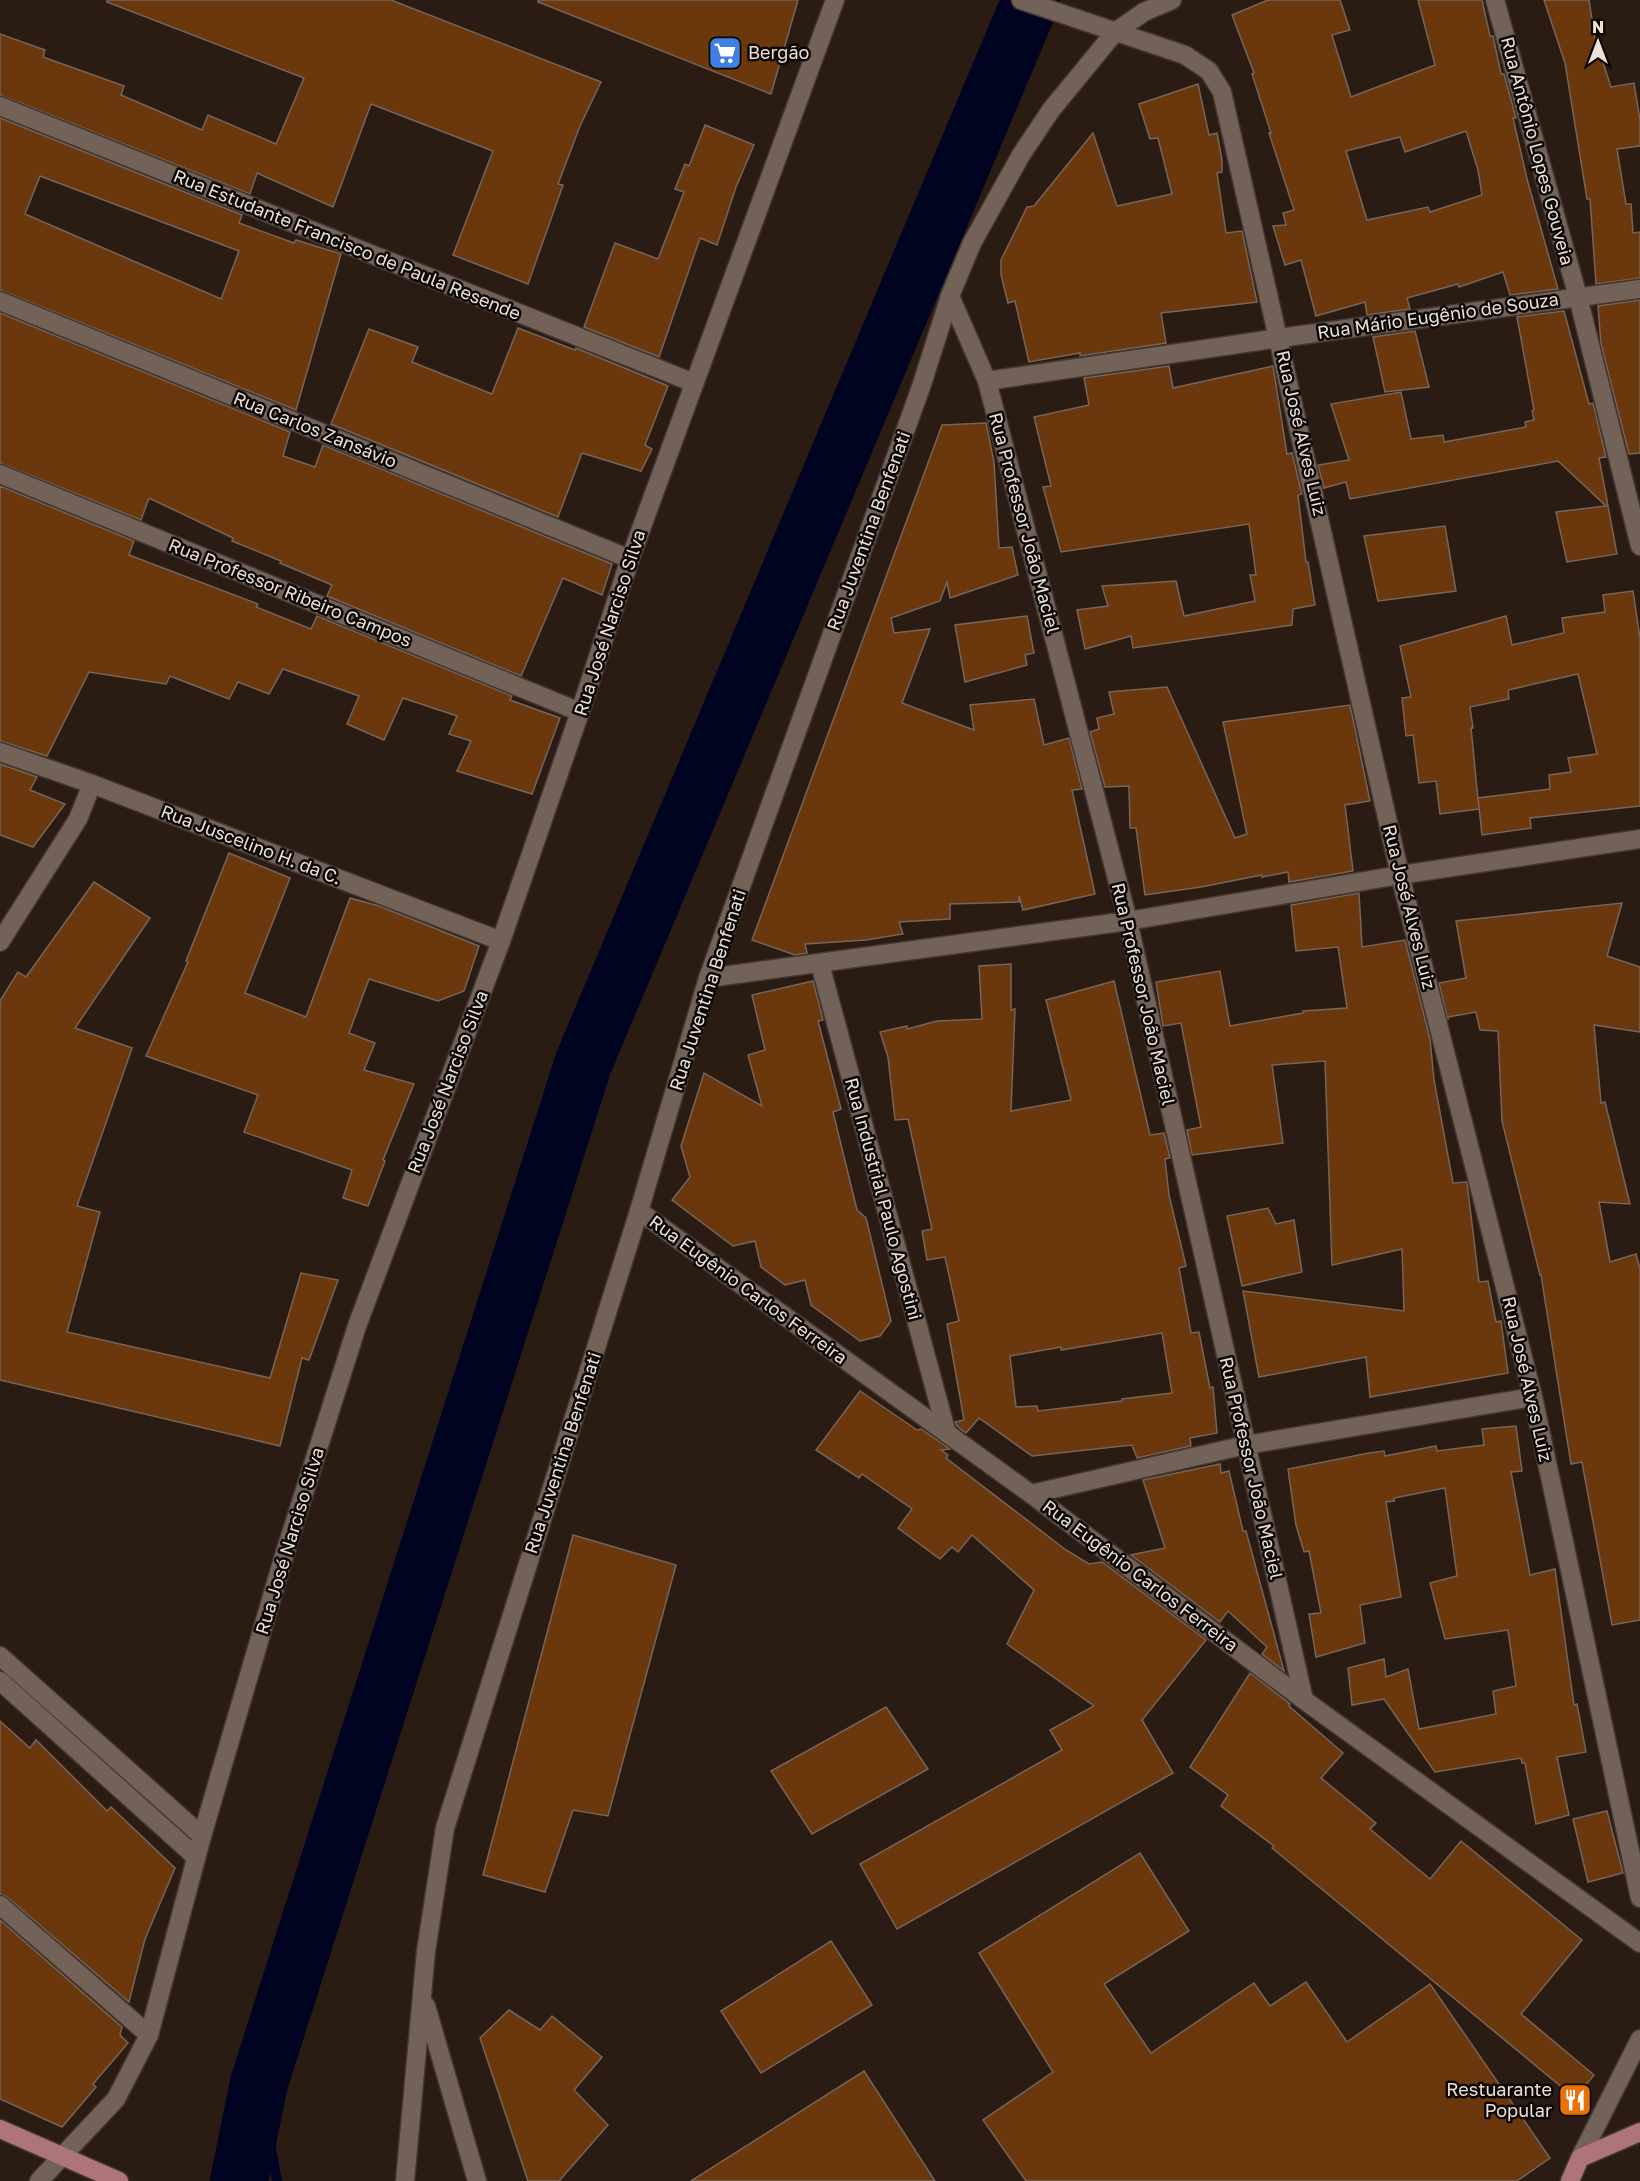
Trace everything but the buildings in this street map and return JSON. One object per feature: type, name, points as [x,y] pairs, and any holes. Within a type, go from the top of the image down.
[{"type":"main road","points":[[0,2129],[119,2181]]},
{"type":"main road","points":[[1570,2181],[1580,2158],[1640,2132]]},
{"type":"street","name":"Rua José Narciso Silva","points":[[39,2181],[116,2099],[149,2035],[202,1836],[283,1560],[357,1326],[501,941],[630,559],[836,0]]},
{"type":"street","name":"Rua José Alves Luiz","points":[[1021,0],[1185,55],[1209,70],[1222,92],[1400,874],[1533,1397],[1640,1898]]},
{"type":"street","name":"Rua Juventina Benfenati","points":[[405,2181],[426,1951],[445,1828],[639,1211],[708,978],[921,387],[950,296],[972,243],[1021,155],[1051,110],[1115,32],[1144,12],[1172,0]]},
{"type":"street","name":"Rua Antônio Lopes Gouveia","points":[[1496,0],[1578,297],[1640,546]]},
{"type":"street","name":"Rua Estudante Francisco de Paula Resende","points":[[0,106],[694,383]]},
{"type":"street","name":"Rua Mário Eugênio de Souza","points":[[987,381],[1279,338],[1640,289]]},
{"type":"street","name":"Rua Professor João Maciel","points":[[950,296],[987,381],[1128,921],[1305,1700]]},
{"type":"street","name":"Rua Carlos Zansávio","points":[[0,301],[630,559]]},
{"type":"street","name":"Rua Professor Ribeiro Campos","points":[[0,474],[580,712]]},
{"type":"street","name":"Rua Juscelino H. da C.","points":[[0,752],[92,784],[501,941]]},
{"type":"street","points":[[0,942],[78,819],[92,784]]},
{"type":"street","points":[[708,978],[1128,921],[1400,874],[1640,839]]},
{"type":"street","name":"Rua Industrial Paulo Agostini","points":[[820,964],[947,1434]]},
{"type":"street","name":"Rua Eugênio Carlos Ferreira","points":[[639,1211],[1031,1494],[1305,1700],[1640,1943]]},
{"type":"street","points":[[1031,1494],[1246,1445],[1533,1397]]},
{"type":"street","points":[[0,1656],[202,1836]]},
{"type":"street","points":[[0,1681],[196,1857]]},
{"type":"street","points":[[0,1905],[149,2035]]},
{"type":"street","points":[[423,1996],[477,2181]]},
{"type":"street","points":[[1580,2158],[1640,2039]]},
{"type":"waterway","points":[[239,2181],[259,2083],[583,1064],[1031,0]]},
{"type":"waterway","points":[[259,2083],[277,2181]]},
{"type":"place","name":"Bergão","points":[[725,53]]},
{"type":"place","name":"Restuarante Popular","points":[[1575,2100]]}]
